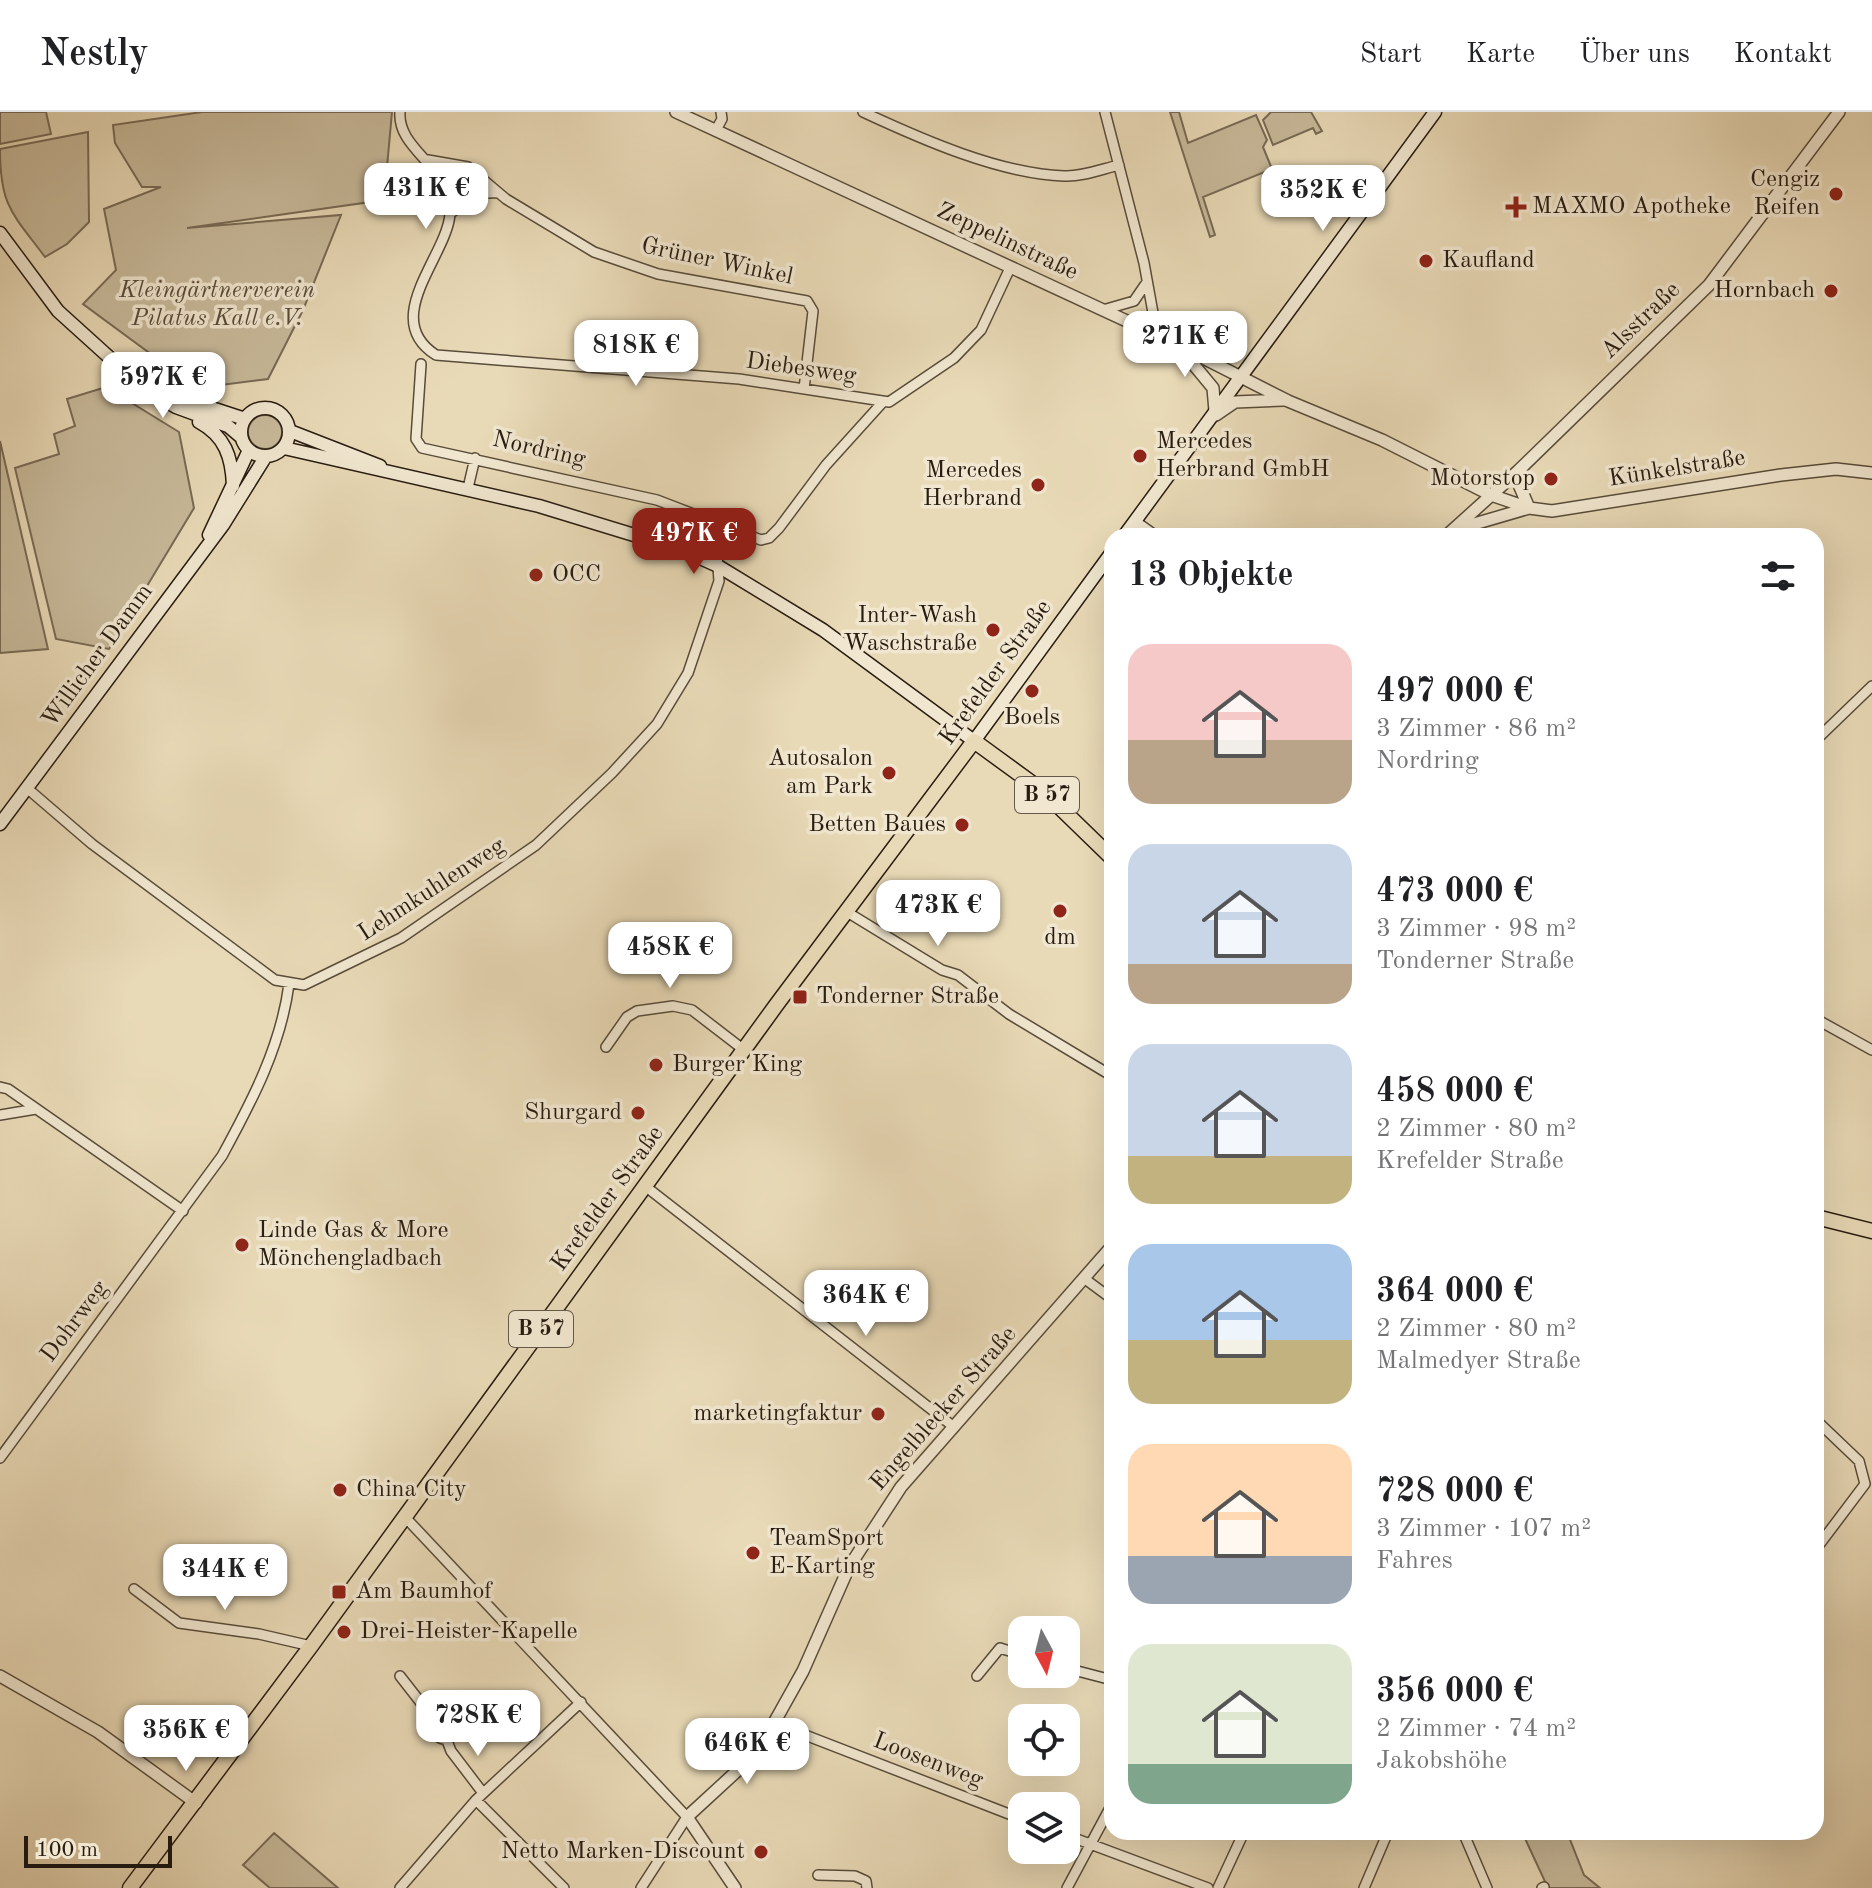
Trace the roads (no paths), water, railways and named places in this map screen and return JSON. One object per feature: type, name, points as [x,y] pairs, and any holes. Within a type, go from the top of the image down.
[{"type":"main road","points":[[1130,528],[1435,112]]},
{"type":"main road","points":[[0,233],[58,311],[142,387],[212,430],[223,442],[230,457],[233,489]]},
{"type":"main road","points":[[117,364],[193,402],[245,419]]},
{"type":"main road","points":[[176,407],[228,426],[241,437],[249,450],[266,456],[284,448],[361,468],[387,469]]},
{"type":"main road","points":[[241,437],[245,419],[257,409],[272,409],[284,417],[290,431],[284,448]]},
{"type":"main road","points":[[290,431],[387,469],[609,526],[718,566],[823,630],[974,741]]},
{"type":"main road","name":"Willicher Damm","points":[[201,552],[249,450]]},
{"type":"main road","name":"Willicher Damm","points":[[0,824],[223,525],[266,456]]},
{"type":"main road","name":"Krefelder Straße","points":[[130,1888],[196,1803],[744,1050],[1104,563]]},
{"type":"main road","name":"B 57","points":[[974,741],[1044,792],[1104,850]]},
{"type":"main road","points":[[1824,1219],[1872,1231]]},
{"type":"street","points":[[400,112],[399,123],[406,139],[440,176],[450,214],[468,198],[482,192],[499,193]]},
{"type":"street","points":[[716,130],[722,119],[721,112]]},
{"type":"street","points":[[863,112],[958,151],[1029,172],[1067,176],[1119,165]]},
{"type":"street","points":[[1105,112],[1157,335]]},
{"type":"street","name":"Alsstraße","points":[[1455,528],[1518,471],[1709,285],[1839,112]]},
{"type":"street","name":"Zeppelinstraße","points":[[684,113],[1172,342],[1288,401],[1382,440],[1491,495]]},
{"type":"street","name":"Grüner Winkel","points":[[428,160],[468,167],[499,193],[565,237],[629,265],[699,283],[807,301],[813,311],[804,389]]},
{"type":"street","name":"Diebesweg","points":[[450,214],[416,302],[414,321],[418,337],[427,350],[457,358],[739,379],[882,403],[896,399],[945,365],[981,330],[1010,268]]},
{"type":"street","points":[[1100,310],[1134,301],[1147,282]]},
{"type":"street","points":[[1172,342],[1205,375],[1215,396],[1212,416]]},
{"type":"street","name":"Nordring","points":[[421,364],[416,439],[422,448],[657,500],[761,540],[774,534],[826,465],[882,403]]},
{"type":"street","points":[[1212,416],[1235,402],[1288,401]]},
{"type":"street","points":[[468,488],[475,458]]},
{"type":"street","name":"Künkelstraße","points":[[1491,495],[1529,508],[1552,511],[1781,475],[1836,469],[1872,473]]},
{"type":"street","points":[[1467,528],[1529,508],[1520,487],[1518,471]]},
{"type":"street","points":[[1135,521],[1145,528]]},
{"type":"street","points":[[718,566],[717,554],[726,528]]},
{"type":"street","name":"Lehmkuhlenweg","points":[[289,984],[304,985],[358,961],[465,898],[536,845],[612,773],[657,724],[688,673],[719,581],[718,566]]},
{"type":"street","points":[[1824,732],[1872,686]]},
{"type":"street","points":[[28,789],[92,844],[275,980],[289,984]]},
{"type":"street","points":[[847,912],[942,970],[958,975],[1009,1014],[1104,1071]]},
{"type":"street","name":"Dohrweg","points":[[0,1458],[222,1156],[248,1110],[284,1024],[289,984]]},
{"type":"street","points":[[606,1047],[627,1017],[637,1011],[673,1006],[692,1010],[744,1050]]},
{"type":"street","points":[[1824,1023],[1872,1050]]},
{"type":"street","points":[[0,1087],[183,1211]]},
{"type":"street","points":[[0,1115],[36,1109]]},
{"type":"street","points":[[645,1186],[954,1427]]},
{"type":"street","name":"Engelblecker Straße","points":[[687,1817],[737,1771],[774,1723],[803,1671],[849,1567],[901,1487],[1104,1256]]},
{"type":"street","points":[[1085,1279],[1104,1293]]},
{"type":"street","points":[[1824,1428],[1859,1461],[1868,1474],[1859,1494],[1824,1539]]},
{"type":"street","points":[[405,1517],[687,1817],[735,1888]]},
{"type":"street","points":[[134,1589],[179,1623],[259,1634],[311,1646]]},
{"type":"street","points":[[977,1676],[1000,1648],[1008,1651]]},
{"type":"street","points":[[1080,1672],[1104,1678]]},
{"type":"street","points":[[0,1676],[80,1720],[196,1803]]},
{"type":"street","points":[[400,1676],[439,1726],[438,1735],[446,1738],[479,1797],[564,1888]]},
{"type":"street","points":[[400,1888],[479,1797],[581,1702]]},
{"type":"street","name":"Loosenweg","points":[[774,1723],[1008,1814]]},
{"type":"street","points":[[641,1888],[687,1817]]},
{"type":"street","points":[[1067,1888],[1104,1821]]},
{"type":"street","points":[[1080,1840],[1208,1888]]},
{"type":"street","points":[[1218,1888],[1240,1840]]},
{"type":"street","points":[[1364,1888],[1385,1840]]},
{"type":"street","points":[[1466,1840],[1487,1888]]},
{"type":"street","points":[[818,1875],[855,1876],[866,1881],[867,1888]]},
{"type":"place","name":"Cengiz Reifen","points":[[1836,194]]},
{"type":"place","name":"MAXMO Apotheke","points":[[1516,207]]},
{"type":"place","name":"Kaufland","points":[[1426,261]]},
{"type":"place","name":"Hornbach","points":[[1831,291]]},
{"type":"place","name":"Mercedes Herbrand GmbH","points":[[1140,456]]},
{"type":"place","name":"Motorstop","points":[[1551,479]]},
{"type":"place","name":"Mercedes Herbrand","points":[[1038,485]]},
{"type":"place","name":"OCC","points":[[536,575]]},
{"type":"place","name":"Inter-Wash Waschstraße","points":[[993,630]]},
{"type":"place","name":"Boels","points":[[1032,691]]},
{"type":"place","name":"Autosalon am Park","points":[[889,773]]},
{"type":"place","name":"Betten Baues","points":[[962,825]]},
{"type":"place","name":"dm","points":[[1060,911]]},
{"type":"place","name":"Tonderner Straße","points":[[800,997]]},
{"type":"place","name":"Burger King","points":[[656,1065]]},
{"type":"place","name":"Shurgard","points":[[638,1113]]},
{"type":"place","name":"Linde Gas & More Mönchengladbach","points":[[242,1245]]},
{"type":"place","name":"marketingfaktur","points":[[878,1414]]},
{"type":"place","name":"China City","points":[[340,1490]]},
{"type":"place","name":"TeamSport E-Karting","points":[[753,1553]]},
{"type":"place","name":"Am Baumhof","points":[[339,1592]]},
{"type":"place","name":"Drei-Heister-Kapelle","points":[[344,1632]]},
{"type":"place","name":"Netto Marken-Discount","points":[[761,1852]]},
{"type":"park label","name":"Kleingärtnerverein Pilatus Kall e.V.","points":[[217,305]]}]
